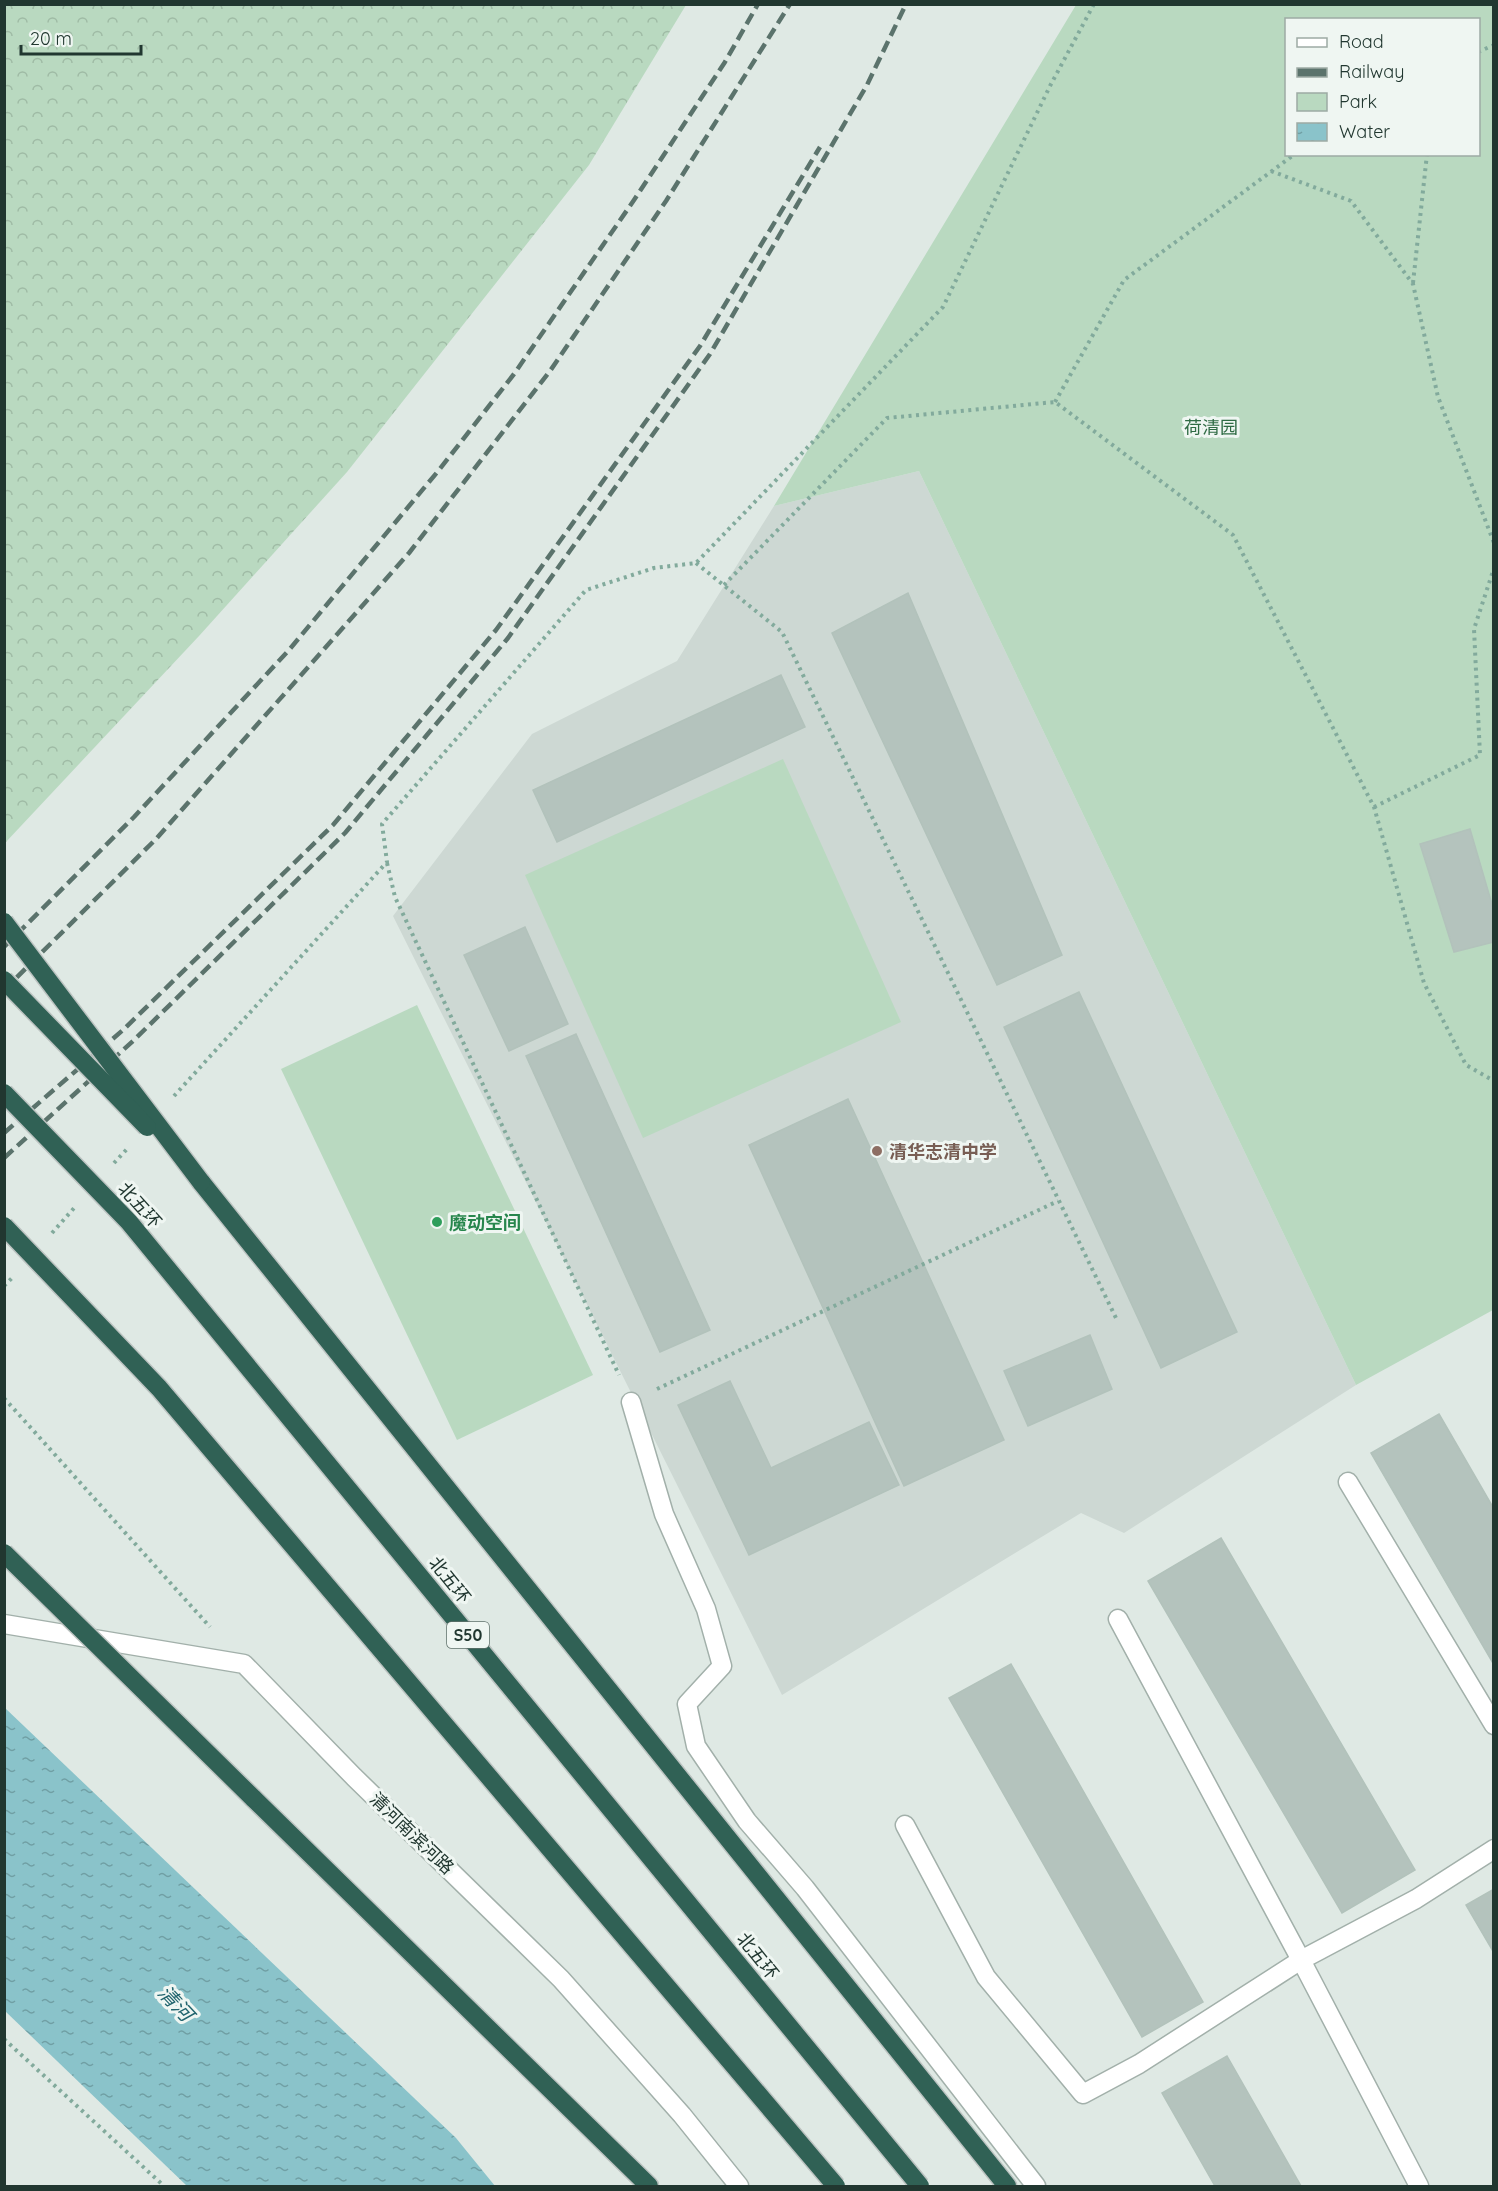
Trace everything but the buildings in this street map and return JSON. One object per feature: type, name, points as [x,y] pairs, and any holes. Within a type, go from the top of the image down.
[{"type":"highway","points":[[4,922],[201,1182],[1007,2187]]},
{"type":"highway","points":[[4,981],[201,1182]]},
{"type":"highway","name":"北五环","points":[[4,1094],[129,1222],[920,2187]]},
{"type":"highway","points":[[4,1226],[159,1388],[836,2187]]},
{"type":"highway","points":[[4,1553],[649,2187]]},
{"type":"lane","points":[[631,1402],[664,1514],[706,1610],[722,1666],[687,1704],[696,1746],[747,1821],[805,1888],[1036,2187]]},
{"type":"lane","points":[[1348,1482],[1494,1725]]},
{"type":"lane","points":[[1118,1619],[1301,1960],[1419,2187]]},
{"type":"lane","name":"清河南滨河路","points":[[4,1624],[244,1664],[354,1777],[561,1979],[682,2115],[739,2187]]},
{"type":"lane","points":[[905,1826],[986,1977],[1083,2094],[1139,2064],[1301,1960],[1416,1899],[1494,1849]]},
{"type":"path","points":[[1058,1201],[631,1402],[395,897],[382,824],[586,590],[654,568],[696,562],[943,307],[1050,86],[1094,4]]},
{"type":"path","points":[[1480,52],[1494,45]]},
{"type":"path","points":[[1055,402],[1124,280],[1292,156]]},
{"type":"path","points":[[1427,156],[1413,284],[1438,397],[1494,543]]},
{"type":"path","points":[[1271,171],[1352,201],[1413,284]]},
{"type":"path","points":[[724,585],[887,418],[1055,402],[1233,535],[1374,807],[1424,983],[1466,1065],[1494,1081]]},
{"type":"path","points":[[696,562],[782,632],[1117,1320]]},
{"type":"path","points":[[1374,807],[1480,755],[1474,629],[1494,568]]},
{"type":"path","points":[[171,1100],[387,862]]},
{"type":"path","points":[[107,1171],[131,1144]]},
{"type":"path","points":[[44,1242],[76,1206]]},
{"type":"path","points":[[4,1286],[20,1268]]},
{"type":"path","points":[[4,1398],[211,1628]]},
{"type":"path","points":[[4,2039],[164,2187]]},
{"type":"shaded area","name":"清华志清中学","points":[[919,471],[1356,1385],[1124,1533],[1081,1513],[782,1695],[393,916],[532,734],[677,661],[774,506]]},
{"type":"green space","points":[[5,4],[686,5],[589,165],[347,472],[199,636],[5,843]]},
{"type":"green space","name":"荷清园","points":[[1076,5],[1493,5],[1493,1310],[1356,1385],[919,471],[774,506]]},
{"type":"green space","points":[[783,759],[901,1022],[643,1138],[525,875]]},
{"type":"green space","name":"魔动空间","points":[[417,1005],[593,1375],[457,1440],[281,1069]]},
{"type":"water","name":"清河","points":[[4,1707],[456,2138],[495,2186],[187,2186],[5,2011]]},
{"type":"railway","points":[[4,947],[134,817],[289,650],[439,470],[514,374],[634,200],[725,62],[758,4]]},
{"type":"railway","points":[[4,990],[156,839],[409,553],[550,371],[666,201],[790,4]]},
{"type":"railway","points":[[4,1158],[133,1041],[345,833],[508,638],[710,354],[867,85],[906,4]]},
{"type":"railway","points":[[4,1133],[123,1030],[333,825],[496,630],[700,346],[820,147]]},
{"type":"place","name":"清华志清中学","points":[[877,1151]]},
{"type":"place","name":"魔动空间","points":[[437,1222]]}]
